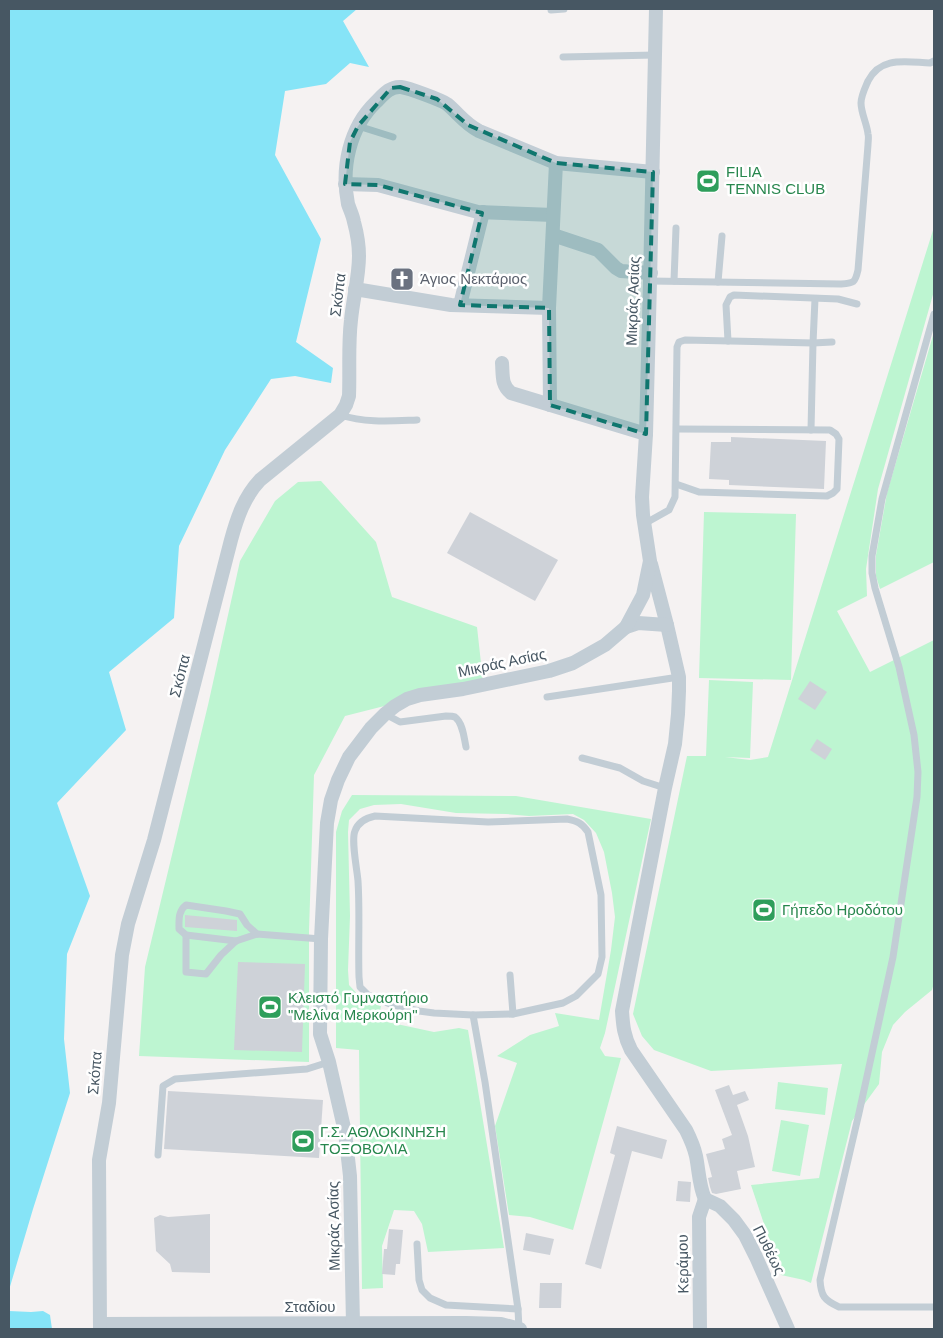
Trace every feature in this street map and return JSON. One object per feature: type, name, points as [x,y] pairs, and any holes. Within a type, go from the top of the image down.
[{"type":"street","name":"Μικράς Ασίας","points":[[347,1326],[350,1176],[345,1132],[329,1062],[320,1034],[321,938],[327,823],[332,800],[338,780],[349,757],[371,728],[385,714],[407,700],[420,695],[463,689],[549,671],[574,663],[605,645],[626,627],[643,595],[650,561],[642,497],[651,277],[656,9]]},
{"type":"street","name":"Σκόπα","points":[[100,1327],[99,1160],[109,1103],[119,978],[128,924],[154,840],[231,540],[242,508],[253,487],[340,414],[349,396],[350,332],[359,258],[358,241],[345,184],[350,142],[371,106],[391,88],[400,87],[446,103],[468,125],[479,131],[556,163]]},
{"type":"street","points":[[550,405],[549,308],[556,163],[653,172]]},
{"type":"street","points":[[345,184],[378,185],[478,212],[553,215]]},
{"type":"street","points":[[460,305],[483,212]]},
{"type":"street","points":[[553,235],[598,250],[621,271],[651,277]]},
{"type":"street","points":[[355,289],[439,303],[549,308]]},
{"type":"street","points":[[502,363],[503,382],[506,389],[511,393],[646,434]]},
{"type":"street","points":[[650,561],[679,677],[680,692],[675,744],[622,1011],[623,1025],[625,1038],[631,1050],[686,1130],[696,1154],[705,1199]]},
{"type":"street","points":[[626,627],[638,623],[667,625]]},
{"type":"street","name":"Κεράμου","points":[[700,1329],[699,1226],[700,1212],[705,1199]]},
{"type":"street","name":"Πυθέως","points":[[705,1199],[720,1206],[745,1235],[788,1329]]},
{"type":"street","name":"Σταδίου","points":[[100,1327],[466,1326],[501,1324],[519,1329]]},
{"type":"lane","points":[[551,10],[564,9]]},
{"type":"lane","points":[[563,56],[655,55]]},
{"type":"lane","points":[[651,277],[674,281],[841,284],[852,283],[856,280],[868,145],[868,133],[861,104],[865,88],[869,79],[878,68],[887,63],[896,61],[934,62]]},
{"type":"lane","points":[[358,126],[392,137]]},
{"type":"lane","points":[[674,281],[676,228]]},
{"type":"lane","points":[[718,282],[722,236]]},
{"type":"lane","points":[[728,341],[726,306],[730,296],[838,299],[857,304]]},
{"type":"lane","points":[[811,430],[815,299]]},
{"type":"lane","points":[[934,314],[882,499],[872,556],[872,573],[875,588],[899,667],[914,734],[918,772],[917,798],[892,958],[859,1113],[820,1280],[821,1292],[828,1302],[839,1308],[934,1307]]},
{"type":"lane","points":[[644,524],[669,510],[675,497],[677,347],[679,342],[685,340],[832,342]]},
{"type":"lane","points":[[340,414],[364,421],[417,420]]},
{"type":"lane","points":[[676,484],[699,492],[827,496],[833,493],[836,488],[839,439],[830,430],[677,429]]},
{"type":"lane","points":[[547,697],[679,677]]},
{"type":"lane","points":[[385,714],[400,722],[452,716],[456,718],[460,725],[466,747]]},
{"type":"lane","points":[[582,758],[620,768],[643,781],[665,788]]},
{"type":"lane","points":[[375,816],[488,822],[567,819],[577,821],[588,832],[601,895],[602,957],[598,974],[583,991],[563,1002],[513,1014],[473,1015],[434,1013],[397,1006],[368,995],[360,987],[358,882],[354,832],[359,823],[366,818],[375,816]]},
{"type":"lane","points":[[257,934],[247,925],[240,914],[226,910],[186,905],[182,908],[179,917],[179,929],[186,935],[236,941],[257,934],[321,938]]},
{"type":"lane","points":[[186,935],[186,972],[206,974],[236,941]]},
{"type":"lane","points":[[510,975],[513,1014]]},
{"type":"lane","points":[[473,1015],[485,1082],[518,1308],[519,1329]]},
{"type":"lane","points":[[158,1155],[163,1086],[175,1079],[307,1069],[329,1062]]},
{"type":"lane","points":[[417,1244],[419,1280],[422,1290],[430,1298],[446,1305],[518,1308]]},
{"type":"highlighted area","points":[[400,87],[437,99],[468,125],[556,163],[653,172],[646,434],[550,405],[549,308],[460,305],[482,213],[378,185],[345,184],[350,142],[358,126],[391,88]]},
{"type":"green space","points":[[934,227],[934,291],[878,489],[866,569],[867,596],[837,611],[870,672],[934,640],[934,983],[932,990],[905,1012],[893,1025],[882,1052],[879,1084],[852,1121],[811,1283],[781,1275],[751,1185],[819,1178],[842,1064],[711,1071],[654,1050],[642,1036],[633,1014],[687,756],[706,756],[709,680],[753,682],[750,758],[725,757],[750,760],[768,757]]},
{"type":"green space","points":[[934,332],[934,562],[880,589],[876,576],[876,555],[887,493]]},
{"type":"green space","points":[[321,481],[376,542],[392,597],[477,627],[483,681],[345,716],[314,775],[309,931],[309,1062],[139,1056],[145,967],[208,705],[240,561],[275,501],[298,482]]},
{"type":"green space","points":[[704,512],[796,514],[791,680],[699,678]]},
{"type":"green space","points":[[352,795],[516,796],[651,819],[605,1033],[600,1048],[605,1056],[621,1058],[573,1230],[530,1217],[509,1215],[495,1126],[517,1063],[497,1056],[530,1035],[559,1026],[555,1013],[599,1020],[615,917],[604,852],[596,833],[584,820],[573,814],[529,816],[456,813],[401,804],[374,805],[360,809],[349,820],[349,985],[361,998],[381,1006],[378,1020],[434,1032],[459,1028],[468,1030],[504,1248],[428,1252],[422,1224],[414,1211],[394,1210],[382,1246],[383,1288],[362,1289],[359,1050],[336,1048],[336,832],[342,811]]},
{"type":"green space","points":[[778,1082],[828,1088],[825,1115],[775,1109]]},
{"type":"green space","points":[[781,1120],[809,1125],[800,1176],[772,1171]]},
{"type":"water","points":[[9,9],[357,9],[343,21],[369,67],[350,63],[326,84],[285,91],[275,155],[321,239],[296,342],[333,368],[331,383],[295,376],[271,379],[225,450],[179,546],[174,618],[109,672],[126,730],[57,803],[90,896],[67,954],[64,1039],[70,1093],[9,1290]]},
{"type":"water","points":[[9,1311],[43,1311],[50,1315],[52,1329],[9,1329]]},
{"type":"building","points":[[731,437],[826,441],[824,489],[729,485],[729,480],[709,479],[711,442],[731,442]]},
{"type":"building","points":[[470,512],[558,560],[535,601],[447,553]]},
{"type":"building","points":[[810,681],[827,692],[815,710],[798,699]]},
{"type":"building","points":[[817,739],[832,749],[825,760],[810,750]]},
{"type":"building","points":[[185,915],[237,920],[237,931],[185,927]]},
{"type":"building","name":"Κλειστό Γυμναστήριο \"Μελίνα Μερκούρη\"","points":[[238,962],[305,964],[302,1052],[234,1050]]},
{"type":"building","points":[[729,1085],[733,1095],[745,1091],[749,1100],[737,1105],[748,1136],[755,1167],[737,1171],[741,1189],[716,1194],[712,1193],[710,1187],[708,1178],[712,1177],[706,1154],[725,1149],[722,1139],[732,1135],[715,1090]]},
{"type":"building","points":[[168,1091],[323,1100],[319,1158],[164,1149]]},
{"type":"building","points":[[617,1126],[667,1140],[662,1159],[632,1151],[601,1269],[585,1264],[615,1155],[610,1153]]},
{"type":"building","points":[[678,1181],[691,1182],[690,1202],[676,1201]]},
{"type":"building","points":[[210,1214],[210,1273],[172,1272],[170,1264],[156,1251],[154,1218],[160,1215],[168,1217]]},
{"type":"building","points":[[389,1229],[403,1230],[400,1264],[396,1264],[395,1275],[382,1274],[384,1249],[387,1249]]},
{"type":"building","points":[[526,1233],[554,1239],[550,1255],[523,1250]]},
{"type":"building","points":[[540,1283],[562,1283],[561,1308],[539,1308]]},
{"type":"place","name":"FILIA TENNIS CLUB","points":[[708,181]]},
{"type":"place","name":"Άγιος Νεκτάριος","points":[[402,279]]},
{"type":"place","name":"Γήπεδο Ηροδότου","points":[[764,910]]},
{"type":"place","name":"Κλειστό Γυμναστήριο \"Μελίνα Μερκούρη\"","points":[[270,1007]]},
{"type":"place","name":"Γ.Σ. ΑΘΛΟΚΙΝΗΣΗ ΤΟΞΟΒΟΛΙΑ","points":[[303,1141]]}]
